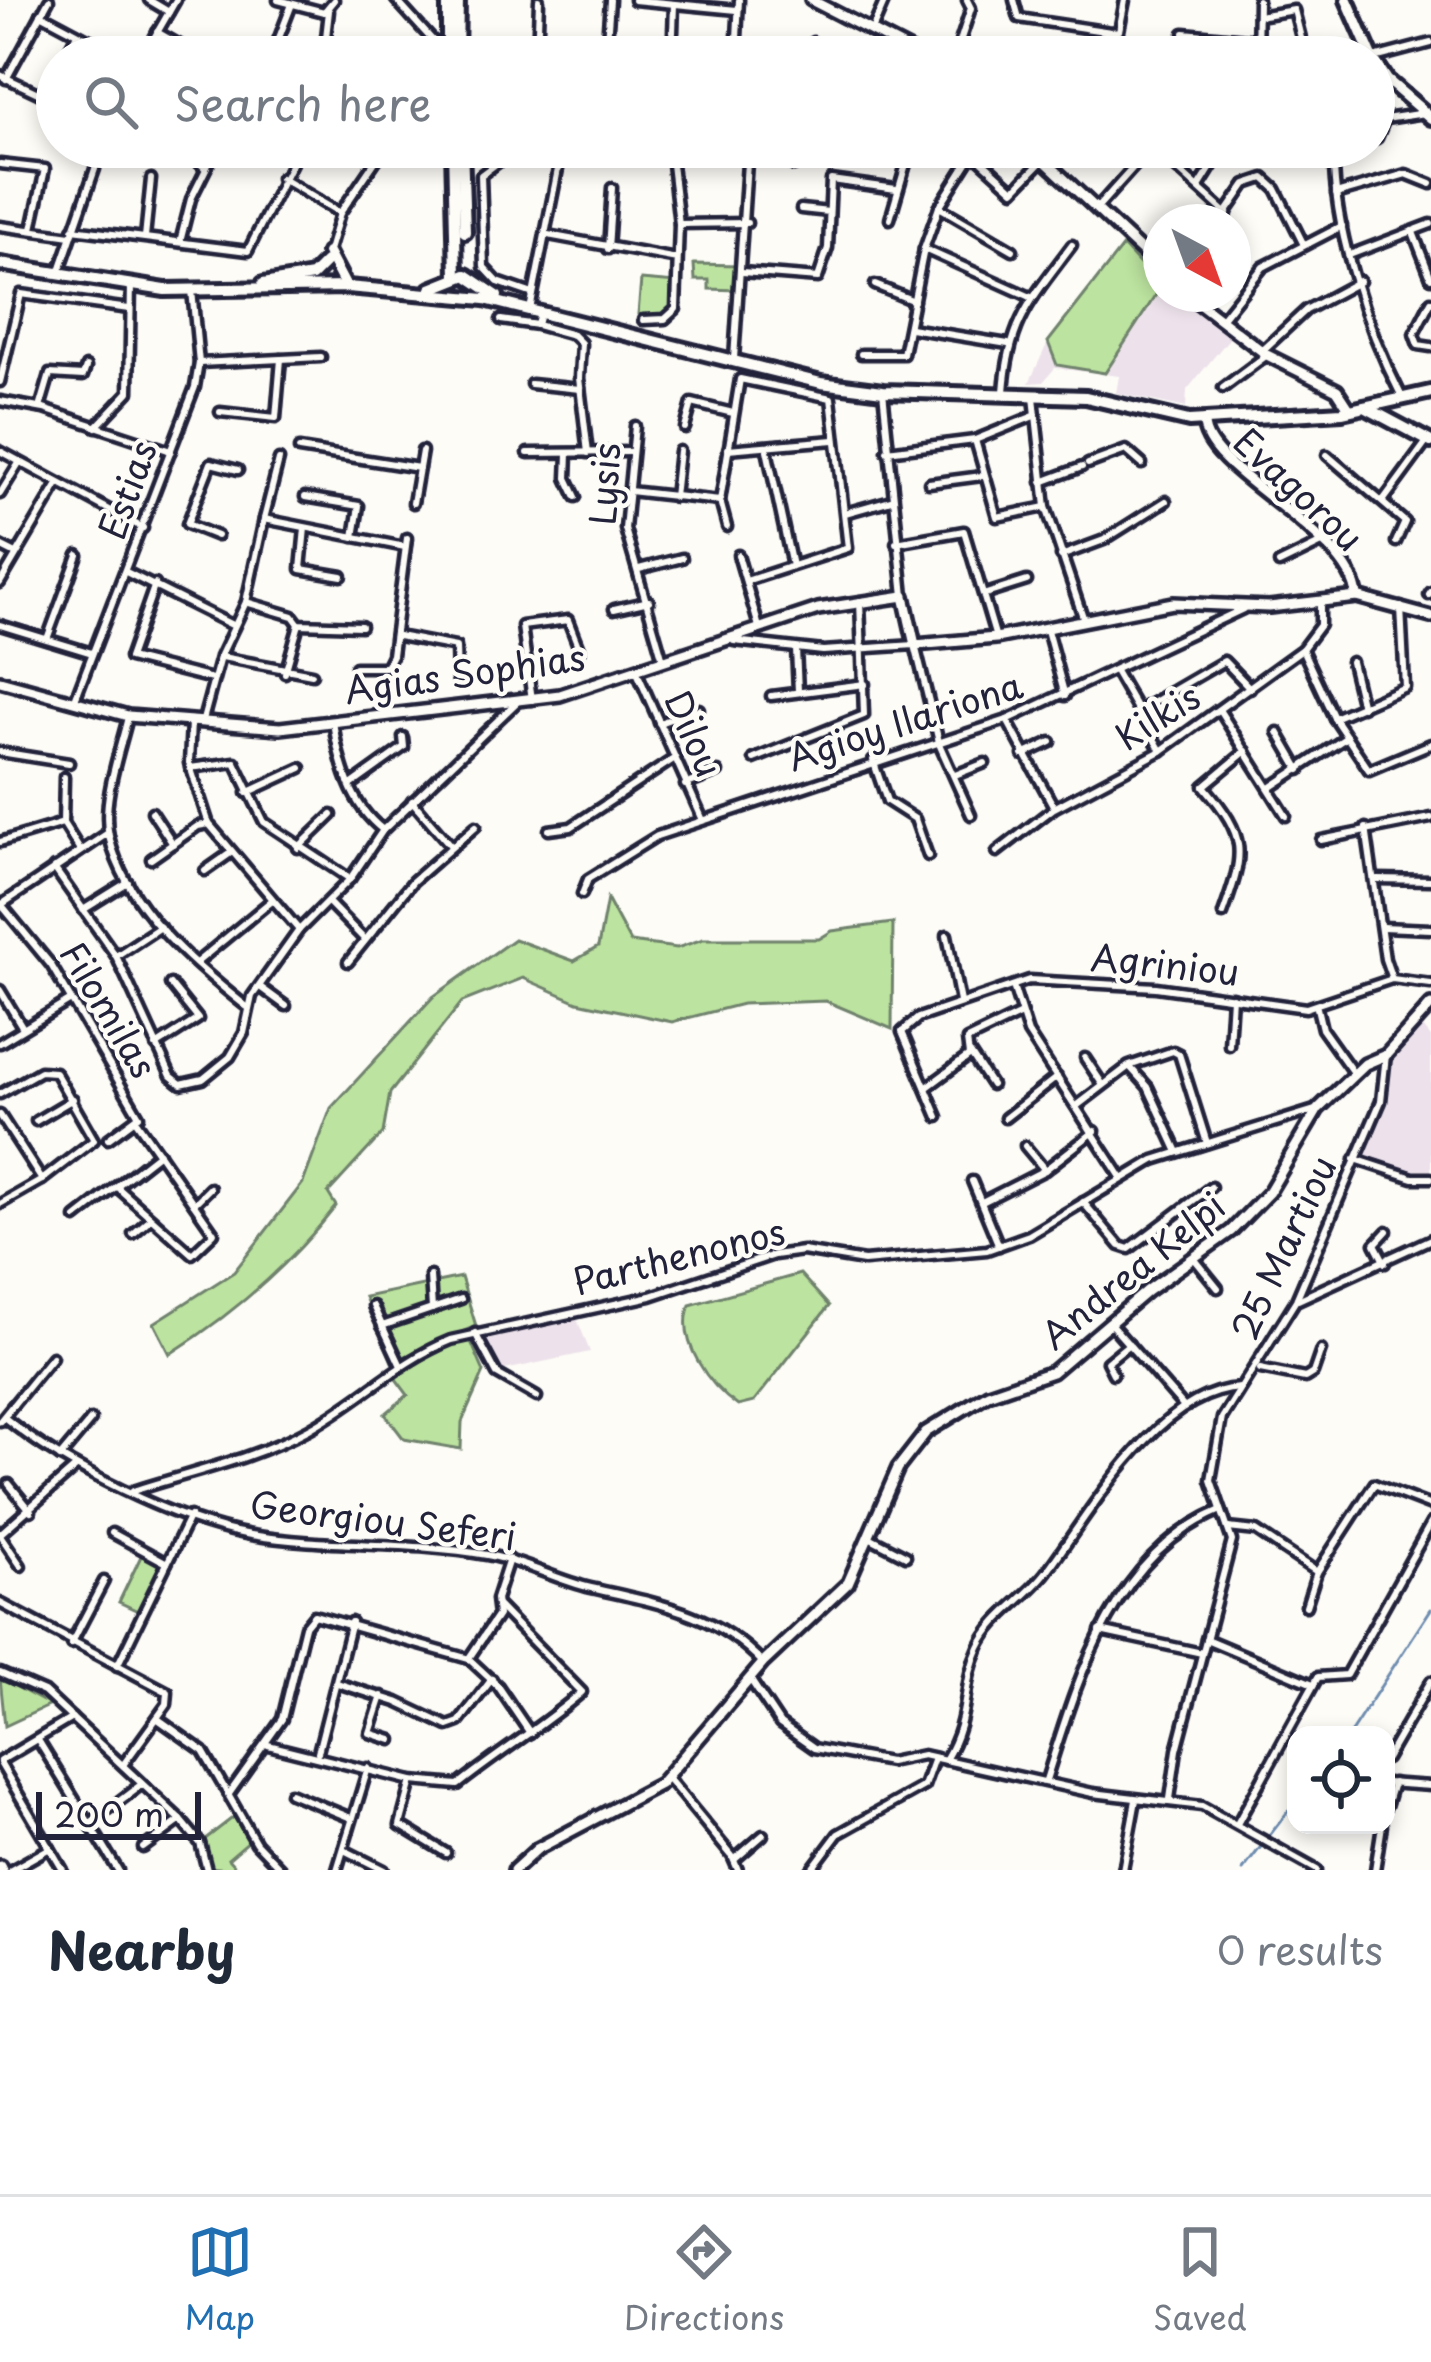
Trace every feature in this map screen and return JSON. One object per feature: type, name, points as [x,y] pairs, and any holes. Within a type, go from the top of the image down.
[{"type":"main road","points":[[448,0],[448,36]]},
{"type":"main road","points":[[458,0],[458,36]]},
{"type":"main road","points":[[1347,0],[1363,36]]},
{"type":"main road","points":[[1395,86],[1429,116]]},
{"type":"main road","points":[[458,168],[463,298]]},
{"type":"main road","points":[[254,288],[312,276],[327,258],[346,287]]},
{"type":"main road","points":[[0,263],[192,290],[321,286],[416,290],[734,361],[779,378],[883,391],[1004,392],[1113,401],[1204,422],[1346,411],[1431,392]]},
{"type":"main road","points":[[463,279],[463,298]]},
{"type":"main road","points":[[416,290],[463,279],[532,314]]},
{"type":"main road","points":[[1396,398],[1390,414],[1408,430]]},
{"type":"main road","points":[[1364,407],[1429,441]]},
{"type":"street","points":[[36,92],[3,77],[49,0]]},
{"type":"street","points":[[148,0],[169,11]]},
{"type":"street","points":[[155,36],[176,0]]},
{"type":"street","points":[[278,0],[329,11]]},
{"type":"street","points":[[326,36],[334,0]]},
{"type":"street","points":[[396,0],[429,36]]},
{"type":"street","points":[[538,36],[539,0]]},
{"type":"street","points":[[607,36],[610,0]]},
{"type":"street","points":[[634,0],[737,10]]},
{"type":"street","points":[[736,36],[739,0]]},
{"type":"street","points":[[812,0],[883,36]]},
{"type":"street","points":[[872,30],[885,0]]},
{"type":"street","points":[[962,36],[971,8],[967,0]]},
{"type":"street","points":[[1014,0],[1015,15],[1120,31],[1125,0]]},
{"type":"street","points":[[1257,36],[1258,0]]},
{"type":"street","points":[[280,36],[292,4]]},
{"type":"street","points":[[673,33],[674,4]]},
{"type":"street","points":[[1258,16],[1294,10],[1300,36]]},
{"type":"street","points":[[41,14],[81,36]]},
{"type":"street","points":[[157,32],[164,36]]},
{"type":"street","points":[[1184,34],[1208,36]]},
{"type":"street","points":[[1395,52],[1431,43]]},
{"type":"street","points":[[1395,118],[1429,116]]},
{"type":"street","points":[[0,164],[46,170],[32,230]]},
{"type":"street","points":[[180,242],[205,168]]},
{"type":"street","points":[[0,226],[250,249],[287,168]]},
{"type":"street","points":[[321,286],[340,213],[371,168]]},
{"type":"street","points":[[491,168],[479,179],[484,267],[498,283],[533,294]]},
{"type":"street","points":[[532,314],[559,168]]},
{"type":"street","points":[[643,320],[662,320],[674,312],[679,224],[673,168]]},
{"type":"street","points":[[734,361],[748,168]]},
{"type":"street","points":[[890,219],[904,168]]},
{"type":"street","points":[[861,354],[903,354],[924,249],[939,207],[964,168]]},
{"type":"street","points":[[993,168],[1014,190],[1042,168]]},
{"type":"street","points":[[1051,168],[1143,252]]},
{"type":"street","points":[[1096,209],[1133,168]]},
{"type":"street","points":[[1177,168],[1216,204]]},
{"type":"street","points":[[1198,187],[1210,168]]},
{"type":"street","points":[[1335,168],[1342,226],[1360,281],[1369,332],[1396,398]]},
{"type":"street","points":[[59,273],[95,170]]},
{"type":"street","points":[[1336,194],[1406,174],[1431,184]]},
{"type":"street","points":[[145,237],[151,178]]},
{"type":"street","points":[[281,178],[340,213]]},
{"type":"street","points":[[1233,204],[1246,184],[1264,178],[1276,189],[1303,243]]},
{"type":"street","points":[[742,272],[818,278],[828,248],[831,180],[896,189]]},
{"type":"street","points":[[608,249],[612,188]]},
{"type":"street","points":[[939,207],[1013,250]]},
{"type":"street","points":[[801,209],[830,212]]},
{"type":"street","points":[[679,224],[747,223]]},
{"type":"street","points":[[1352,254],[1431,224]]},
{"type":"street","points":[[1220,321],[1263,267],[1342,226]]},
{"type":"street","points":[[1413,232],[1431,278]]},
{"type":"street","points":[[548,235],[677,259]]},
{"type":"street","points":[[1004,392],[1008,344],[1033,298],[1072,245]]},
{"type":"street","points":[[924,249],[1033,298]]},
{"type":"street","points":[[1223,388],[1306,310],[1360,281]]},
{"type":"street","points":[[96,427],[129,392],[131,285]]},
{"type":"street","points":[[875,285],[914,301]]},
{"type":"street","name":"Estias","points":[[74,701],[171,451],[199,363],[192,290]]},
{"type":"street","points":[[0,382],[22,294],[129,309]]},
{"type":"street","points":[[1428,348],[1414,334],[1431,301]]},
{"type":"street","points":[[1209,312],[1264,353],[1325,384],[1346,411]]},
{"type":"street","points":[[501,320],[532,314],[579,340],[588,453]]},
{"type":"street","points":[[910,328],[1008,344]]},
{"type":"street","points":[[199,363],[322,357]]},
{"type":"street","points":[[220,412],[276,418],[281,359]]},
{"type":"street","points":[[40,408],[50,374],[83,376],[86,367]]},
{"type":"street","points":[[727,526],[720,501],[738,382],[745,377],[779,378],[831,398],[847,550],[746,581]]},
{"type":"street","points":[[531,383],[580,389]]},
{"type":"street","points":[[883,391],[904,596],[940,746],[971,814]]},
{"type":"street","points":[[1034,394],[1046,507],[1084,620]]},
{"type":"street","points":[[0,400],[40,408],[171,451]]},
{"type":"street","points":[[685,428],[692,403],[733,412]]},
{"type":"street","points":[[887,451],[975,440],[1034,416]]},
{"type":"street","name":"Evagorou","points":[[1204,422],[1209,444],[1322,543],[1353,578],[1357,597]]},
{"type":"street","name":"Lysis","points":[[635,426],[625,530],[663,660]]},
{"type":"street","points":[[728,449],[766,450],[834,440]]},
{"type":"street","points":[[975,440],[997,517],[1046,507]]},
{"type":"street","points":[[1383,501],[1429,441]]},
{"type":"street","points":[[299,449],[419,468]]},
{"type":"street","points":[[766,450],[792,566]]},
{"type":"street","points":[[1042,482],[1126,450],[1142,464]]},
{"type":"street","points":[[0,451],[56,486],[142,528]]},
{"type":"street","points":[[413,503],[422,451]]},
{"type":"street","points":[[674,497],[680,451]]},
{"type":"street","points":[[528,453],[632,452]]},
{"type":"street","points":[[568,454],[567,478],[575,496]]},
{"type":"street","points":[[1327,455],[1405,522],[1396,542]]},
{"type":"street","points":[[279,460],[246,602],[197,723],[190,768],[209,824],[299,930]]},
{"type":"street","points":[[0,494],[19,463]]},
{"type":"street","points":[[217,536],[187,524],[211,463],[238,470]]},
{"type":"street","points":[[929,483],[982,476]]},
{"type":"street","points":[[0,583],[56,486]]},
{"type":"street","points":[[629,491],[720,501]]},
{"type":"street","points":[[304,497],[359,506],[353,538]]},
{"type":"street","points":[[845,513],[892,500]]},
{"type":"street","points":[[1061,556],[1104,540],[1166,501]]},
{"type":"street","points":[[264,519],[406,548]]},
{"type":"street","points":[[305,528],[301,569],[342,576]]},
{"type":"street","points":[[896,543],[964,531],[996,638]]},
{"type":"street","points":[[355,667],[386,668],[396,636],[406,538]]},
{"type":"street","points":[[1280,564],[1322,543]]},
{"type":"street","points":[[0,546],[16,554]]},
{"type":"street","points":[[46,639],[78,554]]},
{"type":"street","points":[[738,555],[760,630]]},
{"type":"street","points":[[638,569],[682,559]]},
{"type":"street","points":[[126,572],[233,626]]},
{"type":"street","points":[[986,594],[1027,581]]},
{"type":"street","points":[[155,584],[129,658],[214,679]]},
{"type":"street","points":[[734,640],[860,601],[904,596]]},
{"type":"street","name":"Agias Sophias","points":[[0,680],[128,716],[280,728],[577,692],[734,640],[796,649],[915,645],[996,638],[1173,603],[1320,605],[1357,597],[1431,616]]},
{"type":"street","points":[[754,759],[858,721],[866,712],[860,601]]},
{"type":"street","points":[[246,602],[293,616],[299,624]]},
{"type":"street","points":[[614,609],[649,602]]},
{"type":"street","points":[[1320,605],[1320,626],[1303,649],[1334,718],[1370,770],[1431,744]]},
{"type":"street","name":"Agioy Ilariona","points":[[582,894],[587,879],[621,855],[702,818],[874,760],[940,746],[1065,696],[1216,617],[1253,606]]},
{"type":"street","points":[[1334,718],[1406,684],[1401,607]]},
{"type":"street","points":[[532,700],[522,626],[568,620],[580,651]]},
{"type":"street","points":[[299,624],[361,626]]},
{"type":"street","points":[[285,673],[299,624]]},
{"type":"street","points":[[0,625],[92,653]]},
{"type":"street","points":[[1047,629],[1065,696]]},
{"type":"street","points":[[396,636],[456,647],[458,680]]},
{"type":"street","points":[[796,649],[798,691]]},
{"type":"street","name":"Kilkis","points":[[997,852],[1054,808],[1161,751],[1303,649]]},
{"type":"street","points":[[220,657],[285,673],[312,674]]},
{"type":"street","points":[[1351,662],[1362,707]]},
{"type":"street","points":[[1138,711],[1220,663],[1235,666],[1250,688]]},
{"type":"street","name":"Dilou","points":[[636,670],[672,760],[702,818]]},
{"type":"street","points":[[1114,671],[1161,751]]},
{"type":"street","points":[[771,696],[865,684]]},
{"type":"street","points":[[54,868],[116,956],[173,1078],[195,1082],[235,1052],[247,1007],[259,986],[299,930],[350,879],[383,830],[519,700]]},
{"type":"street","points":[[659,723],[699,709]]},
{"type":"street","points":[[1220,711],[1286,816]]},
{"type":"street","points":[[128,716],[108,833],[128,883],[160,927],[247,1007]]},
{"type":"street","points":[[333,720],[338,756],[363,812],[383,830]]},
{"type":"street","points":[[1007,720],[1054,808]]},
{"type":"street","points":[[1277,732],[1300,770]]},
{"type":"street","points":[[352,785],[404,746],[403,737]]},
{"type":"street","points":[[1270,788],[1346,737]]},
{"type":"street","points":[[1023,755],[1051,742]]},
{"type":"street","points":[[0,752],[69,763]]},
{"type":"street","points":[[1223,914],[1242,859],[1234,822],[1204,786],[1246,752]]},
{"type":"street","points":[[549,830],[571,827],[672,760]]},
{"type":"street","points":[[874,760],[887,802],[915,819],[928,856]]},
{"type":"street","points":[[190,768],[235,761],[264,822],[350,879]]},
{"type":"street","points":[[953,776],[985,763]]},
{"type":"street","points":[[247,793],[301,769]]},
{"type":"street","points":[[685,785],[718,772]]},
{"type":"street","points":[[64,777],[63,823],[80,850]]},
{"type":"street","points":[[412,801],[451,846]]},
{"type":"street","points":[[152,812],[173,844]]},
{"type":"street","points":[[298,848],[332,815]]},
{"type":"street","points":[[1321,839],[1431,818]]},
{"type":"street","points":[[0,842],[63,823]]},
{"type":"street","points":[[151,860],[209,824]]},
{"type":"street","points":[[349,962],[413,881],[476,826]]},
{"type":"street","points":[[1366,828],[1392,980]]},
{"type":"street","points":[[1,904],[108,833]]},
{"type":"street","points":[[205,871],[232,851]]},
{"type":"street","points":[[1377,879],[1431,880]]},
{"type":"street","points":[[83,910],[128,883]]},
{"type":"street","points":[[196,963],[271,901]]},
{"type":"street","points":[[328,902],[365,940]]},
{"type":"street","name":"Filomilas","points":[[1,904],[36,944],[139,1115],[108,1138]]},
{"type":"street","points":[[116,956],[160,927]]},
{"type":"street","points":[[1382,927],[1431,928]]},
{"type":"street","points":[[947,935],[960,1001]]},
{"type":"street","name":"Agriniou","points":[[926,1088],[902,1032],[918,1018],[1029,980],[1156,986],[1317,1008],[1392,980],[1431,984]]},
{"type":"street","points":[[157,1046],[198,1019],[170,984]]},
{"type":"street","points":[[259,986],[286,1006]]},
{"type":"street","points":[[1013,986],[1021,1014],[1121,1178]]},
{"type":"street","points":[[0,990],[24,1028]]},
{"type":"street","points":[[1229,1045],[1232,997]]},
{"type":"street","points":[[0,1043],[71,1000]]},
{"type":"street","points":[[1317,1008],[1322,1029],[1354,1074]]},
{"type":"street","points":[[1426,1009],[1431,1026]]},
{"type":"street","name":"25 Martiou","points":[[1170,1799],[1228,1557],[1228,1528],[1211,1480],[1222,1418],[1297,1300],[1381,1101],[1386,1055],[1426,1009]]},
{"type":"street","points":[[991,1085],[967,1040],[1021,1014]]},
{"type":"street","points":[[1078,1105],[1130,1066],[1173,1051],[1179,1054],[1207,1143]]},
{"type":"street","points":[[938,1118],[926,1088],[970,1053]]},
{"type":"street","name":"Andrea Kelpi","points":[[514,1870],[537,1849],[632,1804],[667,1777],[763,1663],[836,1597],[871,1538],[898,1468],[926,1432],[988,1394],[1052,1372],[1109,1322],[1231,1231],[1269,1192],[1318,1109],[1354,1074],[1386,1055]]},
{"type":"street","points":[[1085,1058],[1104,1085]]},
{"type":"street","points":[[1130,1066],[1154,1099],[1178,1152]]},
{"type":"street","points":[[0,1094],[49,1070],[58,1075],[94,1140],[42,1180],[0,1204]]},
{"type":"street","points":[[1005,1118],[1057,1077]]},
{"type":"street","points":[[36,1121],[73,1100]]},
{"type":"street","name":"Parthenonos","points":[[134,1491],[272,1448],[321,1422],[425,1350],[475,1334],[651,1296],[774,1255],[803,1251],[864,1261],[919,1259],[999,1246],[1178,1152],[1318,1109]]},
{"type":"street","points":[[0,1115],[42,1180]]},
{"type":"street","points":[[118,1188],[192,1254],[214,1233],[136,1121]]},
{"type":"street","points":[[982,1202],[1045,1170],[1095,1131]]},
{"type":"street","points":[[0,1138],[10,1132]]},
{"type":"street","points":[[1025,1147],[1045,1170]]},
{"type":"street","points":[[76,1218],[159,1153]]},
{"type":"street","points":[[1355,1159],[1413,1178],[1431,1178]]},
{"type":"street","points":[[972,1181],[999,1246]]},
{"type":"street","points":[[1083,1202],[1120,1246],[1129,1249],[1211,1187]]},
{"type":"street","points":[[194,1204],[210,1189]]},
{"type":"street","points":[[133,1234],[150,1219]]},
{"type":"street","points":[[1385,1263],[1376,1244],[1387,1232]]},
{"type":"street","points":[[1297,1300],[1431,1239]]},
{"type":"street","points":[[1193,1257],[1218,1288]]},
{"type":"street","points":[[430,1276],[432,1309]]},
{"type":"street","points":[[382,1326],[460,1299]]},
{"type":"street","points":[[373,1306],[400,1366]]},
{"type":"street","points":[[1109,1322],[1182,1406]]},
{"type":"street","points":[[475,1334],[497,1374],[537,1397]]},
{"type":"street","points":[[1113,1374],[1108,1362],[1129,1344]]},
{"type":"street","points":[[1258,1368],[1305,1378],[1313,1373],[1321,1350]]},
{"type":"street","points":[[2,1420],[52,1357]]},
{"type":"street","points":[[945,1760],[964,1728],[972,1666],[986,1634],[1043,1576],[1069,1534],[1182,1406],[1207,1393],[1240,1388]]},
{"type":"street","name":"Georgiou Seferi","points":[[2,1420],[75,1468],[190,1516],[247,1534],[509,1559],[574,1584],[694,1613],[737,1636],[763,1663]]},
{"type":"street","points":[[60,1457],[91,1420]]},
{"type":"street","points":[[22,1566],[0,1535],[75,1468]]},
{"type":"street","points":[[1306,1606],[1317,1572],[1376,1482],[1431,1506]]},
{"type":"street","points":[[8,1484],[31,1511]]},
{"type":"street","points":[[1046,1780],[1098,1631],[1177,1533],[1221,1510]]},
{"type":"street","points":[[117,1666],[190,1516]]},
{"type":"street","points":[[1237,1824],[1314,1684],[1321,1675],[1338,1680],[1346,1675],[1431,1523]]},
{"type":"street","points":[[1228,1528],[1256,1531],[1317,1572]]},
{"type":"street","points":[[112,1533],[167,1563]]},
{"type":"street","points":[[871,1538],[906,1556]]},
{"type":"street","points":[[469,1659],[498,1606],[509,1559]]},
{"type":"street","points":[[71,1644],[104,1581]]},
{"type":"street","points":[[0,1603],[168,1692],[158,1719],[122,1765]]},
{"type":"street","points":[[268,1745],[412,1781],[458,1785],[582,1691],[498,1606]]},
{"type":"street","points":[[229,1795],[268,1745],[285,1713],[311,1616],[351,1622],[469,1659],[492,1679],[530,1733]]},
{"type":"street","points":[[317,1754],[351,1622]]},
{"type":"street","points":[[1098,1631],[1202,1654]]},
{"type":"street","points":[[1206,1639],[1314,1684]]},
{"type":"street","points":[[0,1672],[36,1686],[181,1820],[200,1843],[207,1870]]},
{"type":"street","points":[[337,1683],[382,1696],[451,1726],[492,1679]]},
{"type":"street","points":[[750,1679],[780,1724],[802,1743],[874,1761],[934,1757],[1136,1800],[1170,1799],[1237,1824],[1312,1870]]},
{"type":"street","points":[[1395,1743],[1431,1681]]},
{"type":"street","points":[[382,1696],[370,1733],[392,1740]]},
{"type":"street","points":[[63,1870],[0,1762],[72,1718]]},
{"type":"street","points":[[158,1719],[199,1746],[256,1843],[282,1870]]},
{"type":"street","points":[[38,1740],[118,1870]]},
{"type":"street","points":[[811,1870],[838,1834],[924,1786],[934,1757]]},
{"type":"street","points":[[337,1870],[368,1768]]},
{"type":"street","points":[[667,1777],[738,1870]]},
{"type":"street","points":[[412,1781],[400,1825],[446,1853]]},
{"type":"street","points":[[1395,1783],[1431,1786]]},
{"type":"street","points":[[89,1824],[142,1784]]},
{"type":"street","points":[[290,1793],[351,1818]]},
{"type":"street","points":[[1123,1870],[1136,1800]]},
{"type":"street","points":[[143,1848],[181,1820]]},
{"type":"street","points":[[1375,1870],[1381,1834]]},
{"type":"street","points":[[734,1860],[763,1835]]},
{"type":"street","points":[[4,1869],[50,1848]]},
{"type":"street","points":[[344,1850],[384,1870]]},
{"type":"shaded area","points":[[1126,240],[1143,256],[1143,312],[1205,312],[1232,335],[1187,390],[1186,408],[1116,393],[1119,376],[1055,368],[1043,382],[1029,383],[1048,342]]},
{"type":"shaded area","points":[[1419,1022],[1431,1037],[1431,1173],[1398,1171],[1361,1160],[1394,1059]]},
{"type":"shaded area","points":[[577,1319],[590,1352],[500,1371],[486,1355],[482,1335]]},
{"type":"green space","points":[[1123,246],[1143,268],[1145,312],[1105,373],[1057,365],[1048,342]]},
{"type":"green space","points":[[694,264],[739,265],[737,290],[709,289],[709,280],[695,280]]},
{"type":"green space","points":[[641,280],[677,283],[673,310],[660,317],[638,314]]},
{"type":"green space","points":[[607,899],[630,942],[677,948],[703,939],[819,939],[832,931],[893,923],[892,1029],[826,1001],[742,1004],[672,1022],[578,1002],[523,978],[462,1002],[390,1093],[383,1133],[328,1193],[336,1206],[318,1228],[259,1287],[170,1354],[154,1323],[234,1272],[303,1183],[331,1108],[433,997],[514,939],[574,961],[598,947]]},
{"type":"green space","points":[[800,1274],[829,1306],[754,1402],[738,1406],[716,1387],[691,1347],[690,1305]]},
{"type":"green space","points":[[461,1277],[476,1326],[392,1362],[365,1297]]},
{"type":"green space","points":[[469,1337],[484,1372],[462,1422],[461,1449],[404,1439],[385,1414],[408,1395],[393,1375]]},
{"type":"green space","points":[[142,1554],[160,1566],[138,1611],[119,1602]]},
{"type":"green space","points":[[0,1678],[50,1705],[5,1726]]},
{"type":"green space","points":[[235,1816],[249,1841],[228,1859],[238,1870],[209,1867],[204,1840]]},
{"type":"waterway","points":[[1355,1726],[1431,1609]]},
{"type":"waterway","points":[[1243,1870],[1287,1813]]}]
